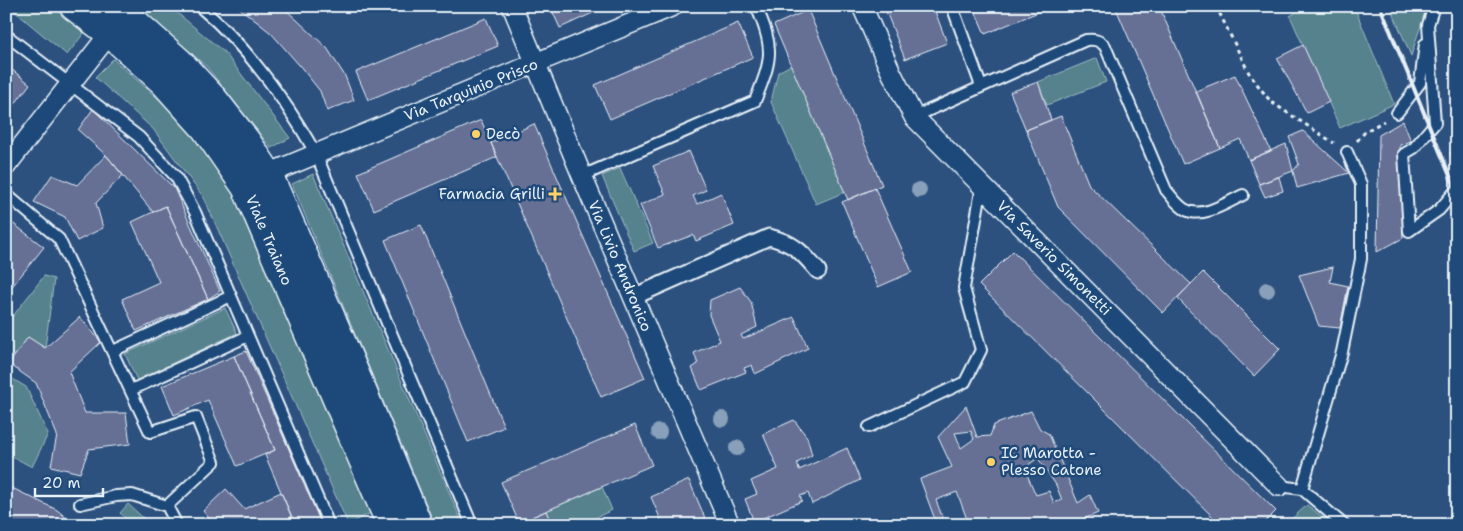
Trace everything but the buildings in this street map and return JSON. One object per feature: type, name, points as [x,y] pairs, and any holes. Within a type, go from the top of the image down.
[{"type":"main road","name":"Viale Traiano","points":[[74,6],[117,17],[162,81],[257,180],[348,357],[418,525]]},
{"type":"main road","name":"Viale Traiano","points":[[257,180],[391,525]]},
{"type":"street","name":"Via Livio Andronico","points":[[512,6],[730,525]]},
{"type":"street","name":"Via Tarquinio Prisco","points":[[257,180],[673,6]]},
{"type":"street","name":"Via Saverio Simonetti","points":[[862,6],[891,72],[914,117],[1279,486]]},
{"type":"street","points":[[6,166],[70,83],[117,17]]},
{"type":"street","points":[[633,297],[769,237],[786,241],[805,256],[818,271]]},
{"type":"lane","points":[[199,6],[245,50],[297,120],[316,154],[472,525]]},
{"type":"lane","points":[[582,176],[756,101],[768,70],[770,48],[765,27],[756,6]]},
{"type":"lane","points":[[952,6],[981,86]]},
{"type":"lane","points":[[1397,112],[1420,83],[1428,25],[1434,6]]},
{"type":"lane","points":[[1428,25],[1436,123],[1414,148],[1404,154],[1409,230],[1439,210],[1457,189]]},
{"type":"lane","points":[[6,35],[139,137],[176,177],[195,212],[329,525]]},
{"type":"lane","points":[[914,117],[1086,40],[1098,40],[1104,46],[1166,190],[1175,201],[1185,210],[1199,213],[1243,195]]},
{"type":"lane","points":[[1302,489],[1342,352],[1361,259],[1361,184],[1348,152]]},
{"type":"lane","points":[[869,427],[965,382],[981,350],[964,288],[982,185]]},
{"type":"lane","points":[[6,194],[59,239],[150,432],[196,417],[214,462],[167,506]]},
{"type":"lane","points":[[113,351],[231,296]]},
{"type":"lane","points":[[131,390],[248,336]]},
{"type":"lane","points":[[1279,486],[1302,489],[1344,525]]},
{"type":"lane","points":[[80,504],[116,496],[132,495],[167,506],[177,525]]},
{"type":"path","points":[[1216,6],[1250,76],[1271,102],[1348,152],[1366,131],[1397,112]]},
{"type":"green space","points":[[8,6],[52,6],[84,33],[67,55]]},
{"type":"green space","points":[[138,6],[169,6],[225,53],[290,138],[271,148],[207,67]]},
{"type":"green space","points":[[1306,6],[1354,6],[1394,104],[1340,128],[1290,16]]},
{"type":"green space","points":[[1390,6],[1427,6],[1411,56]]},
{"type":"green space","points":[[1097,58],[1106,82],[1047,105],[1038,82]]},
{"type":"green space","points":[[113,59],[170,109],[203,145],[228,182],[371,513],[348,524],[204,198],[153,129],[95,77]]},
{"type":"green space","points":[[791,65],[845,192],[816,204],[771,102],[778,72]]},
{"type":"green space","points":[[620,168],[653,243],[634,251],[602,176]]},
{"type":"green space","points":[[313,174],[463,525],[435,525],[292,184]]},
{"type":"green space","points":[[44,276],[54,279],[45,348],[28,337],[6,367],[6,325]]},
{"type":"green space","points":[[225,308],[237,333],[137,380],[125,354]]},
{"type":"green space","points":[[6,375],[26,387],[48,434],[32,467],[6,453]]},
{"type":"green space","points":[[602,487],[612,510],[580,525],[552,525],[546,511]]},
{"type":"green space","points":[[128,504],[151,525],[133,525],[120,513]]},
{"type":"green space","points":[[1307,505],[1332,525],[1285,525]]},
{"type":"railway","points":[[1380,6],[1457,193]]},
{"type":"place","name":"Decò","points":[[476,134]]},
{"type":"place","name":"Farmacia Grilli","points":[[555,194]]},
{"type":"place","name":"IC Marotta - Plesso Catone","points":[[991,462]]}]
